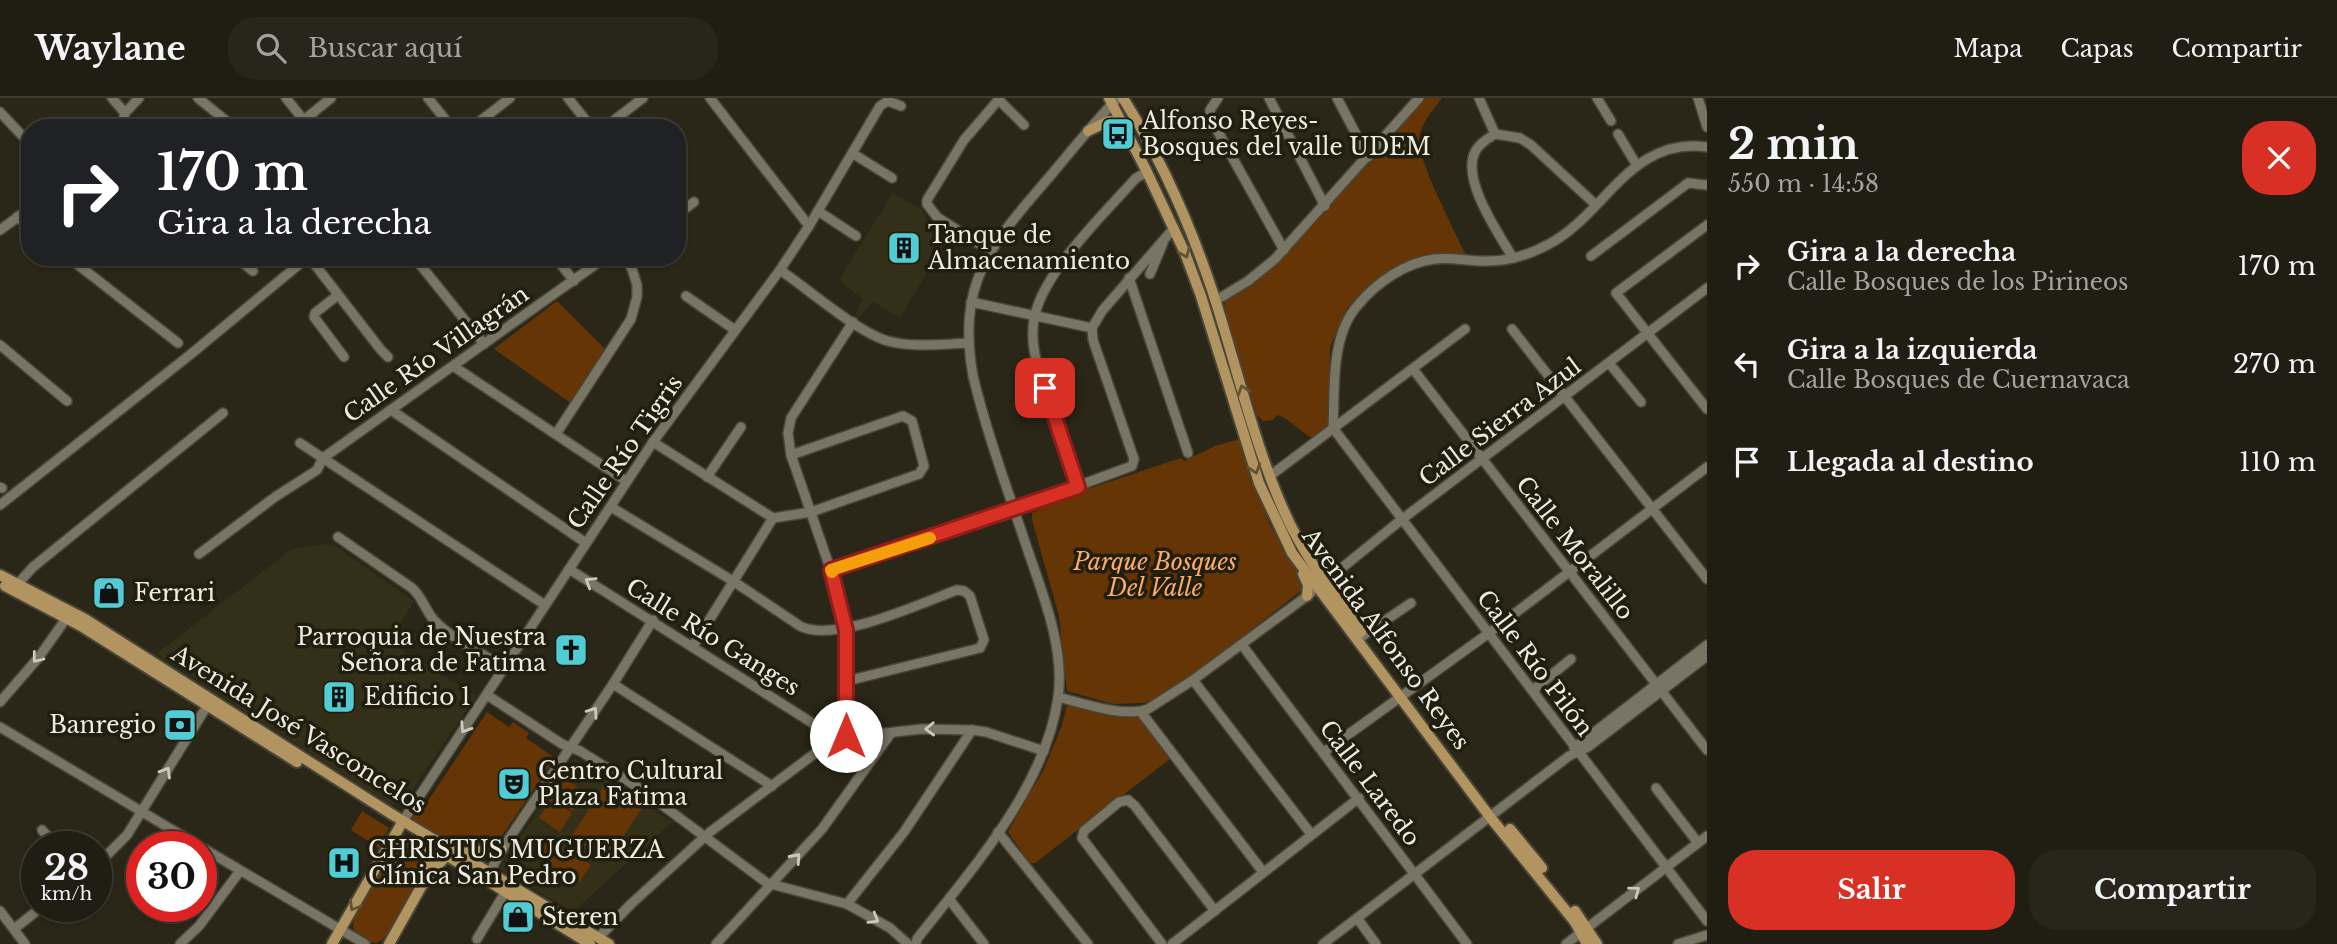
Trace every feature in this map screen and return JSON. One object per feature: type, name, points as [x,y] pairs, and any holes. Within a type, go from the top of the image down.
[{"type":"main road","points":[[1131,98],[1131,112]]},
{"type":"main road","name":"Avenida Alfonso Reyes","points":[[1115,99],[1131,112],[1199,252],[1270,476],[1321,585]]},
{"type":"main road","name":"Avenida Alfonso Reyes","points":[[1115,99],[1122,122],[1147,172],[1170,232],[1201,296],[1259,483],[1292,553],[1361,637],[1513,843],[1597,944]]},
{"type":"main road","points":[[1088,131],[1108,121],[1122,122]]},
{"type":"main road","points":[[1292,553],[1308,585],[1307,596]]},
{"type":"main road","name":"Avenida José Vasconcelos","points":[[0,575],[15,587],[69,615],[401,823]]},
{"type":"main road","name":"Avenida José Vasconcelos","points":[[0,583],[15,587]]},
{"type":"main road","name":"Avenida José Vasconcelos","points":[[69,615],[207,706],[594,941],[609,944]]},
{"type":"main road","points":[[331,944],[401,823]]},
{"type":"main road","points":[[388,848],[406,842],[414,844],[422,848],[429,860],[426,878],[389,944]]},
{"type":"main road","points":[[426,878],[451,853],[502,849]]},
{"type":"main road","name":"Avenida José Vasconcelos","points":[[451,853],[490,873],[508,888]]},
{"type":"main road","name":"Avenida Alfonso Reyes","points":[[1584,930],[1587,944]]},
{"type":"street","points":[[112,98],[125,113]]},
{"type":"street","points":[[123,119],[125,113],[138,98]]},
{"type":"street","points":[[198,98],[224,119]]},
{"type":"street","points":[[286,98],[303,119]]},
{"type":"street","points":[[312,119],[331,98]]},
{"type":"street","points":[[428,98],[445,119]]},
{"type":"street","points":[[483,119],[510,98]]},
{"type":"street","points":[[568,98],[585,119]]},
{"type":"street","points":[[616,119],[643,98]]},
{"type":"street","points":[[710,98],[809,226]]},
{"type":"street","points":[[1218,98],[1210,110],[1212,121],[1284,250]]},
{"type":"street","points":[[1269,98],[1325,206]]},
{"type":"street","points":[[1337,98],[1368,157]]},
{"type":"street","points":[[1215,301],[1248,281],[1284,250],[1419,98]]},
{"type":"street","points":[[1479,98],[1495,134]]},
{"type":"street","points":[[1597,98],[1611,121]]},
{"type":"street","points":[[1698,98],[1707,127]]},
{"type":"street","points":[[990,251],[932,213],[927,200],[964,140],[999,99],[1024,125]]},
{"type":"street","points":[[487,695],[562,744],[642,790],[772,885],[847,904],[911,943],[949,899],[998,832],[1033,775],[1044,751],[1058,697],[1058,671],[1051,623],[975,386],[969,343],[971,302],[978,276],[990,251],[1006,228],[1115,99]]},
{"type":"street","name":"Calle Río Tigris","points":[[401,823],[626,481],[780,270],[880,106],[888,101],[901,106]]},
{"type":"street","points":[[0,112],[21,134]]},
{"type":"street","points":[[1513,258],[1486,209],[1472,173],[1475,153],[1484,141],[1495,134],[1520,138],[1596,205]]},
{"type":"street","points":[[1618,134],[1636,164]]},
{"type":"street","points":[[1332,428],[1340,342],[1346,322],[1360,303],[1393,275],[1421,261],[1513,258],[1552,243],[1596,205],[1636,164],[1675,148],[1707,147]]},
{"type":"street","points":[[852,153],[892,178]]},
{"type":"street","points":[[1078,487],[1037,363],[1034,350],[1034,317],[1045,289],[1061,264],[1136,177],[1147,172]]},
{"type":"street","points":[[1591,256],[1688,183],[1707,185]]},
{"type":"street","points":[[686,208],[694,202]]},
{"type":"street","points":[[818,211],[856,236]]},
{"type":"street","points":[[0,230],[21,214]]},
{"type":"street","points":[[17,217],[21,220]]},
{"type":"street","points":[[1707,225],[1616,293],[1707,409]]},
{"type":"street","points":[[1150,274],[1170,232]]},
{"type":"street","points":[[831,570],[1129,468],[1134,459],[1093,340],[1092,328],[1101,311],[1170,232]]},
{"type":"street","points":[[80,266],[178,343]]},
{"type":"street","points":[[247,266],[253,271]]},
{"type":"street","points":[[0,505],[298,266]]},
{"type":"street","points":[[316,266],[388,357]]},
{"type":"street","points":[[421,266],[484,344]]},
{"type":"street","points":[[562,266],[574,281]]},
{"type":"street","name":"Calle Río Villagrán","points":[[199,554],[275,497],[317,470],[323,458],[594,266]]},
{"type":"street","points":[[556,434],[631,319],[637,285],[630,266]]},
{"type":"street","points":[[780,270],[853,322],[888,341],[933,345],[969,343]]},
{"type":"street","points":[[1129,278],[1188,453]]},
{"type":"street","name":"Calle Sierra Azul","points":[[1141,712],[1157,705],[1242,645],[1401,520],[1707,288]]},
{"type":"street","points":[[338,295],[315,313],[314,317],[344,357]]},
{"type":"street","points":[[685,296],[735,330]]},
{"type":"street","points":[[971,302],[1092,328]]},
{"type":"street","points":[[841,737],[847,681],[846,630],[831,570],[791,455],[788,433],[791,418],[853,322]]},
{"type":"street","points":[[1512,328],[1707,579]]},
{"type":"street","points":[[1270,476],[1465,329]]},
{"type":"street","points":[[0,345],[67,401]]},
{"type":"street","points":[[1609,363],[1641,402]]},
{"type":"street","points":[[453,366],[626,481]]},
{"type":"street","name":"Calle Moralillo","points":[[1413,369],[1707,750]]},
{"type":"street","points":[[391,410],[586,543]]},
{"type":"street","points":[[15,587],[33,567],[223,413]]},
{"type":"street","points":[[653,442],[773,518],[811,512],[922,472],[923,463],[912,421],[901,416],[791,455]]},
{"type":"street","points":[[707,477],[741,428]]},
{"type":"street","name":"Calle Río Pilón","points":[[1332,428],[1707,922]]},
{"type":"street","points":[[300,443],[545,606]]},
{"type":"street","points":[[1324,752],[1489,633],[1707,467]]},
{"type":"street","points":[[611,507],[733,581],[805,629],[846,630],[961,590],[970,596],[984,640],[982,646],[847,681]]},
{"type":"street","points":[[693,646],[773,518]]},
{"type":"street","points":[[338,537],[412,588],[424,601],[433,619],[443,628],[504,668]]},
{"type":"street","name":"Calle Río Ganges","points":[[569,569],[841,737]]},
{"type":"street","points":[[1361,637],[1410,603]]},
{"type":"street","points":[[0,702],[39,657],[69,615]]},
{"type":"street","points":[[490,873],[502,849],[653,620]]},
{"type":"street","name":"Calle Laredo","points":[[1242,645],[1467,944]]},
{"type":"street","points":[[1659,688],[1707,645]]},
{"type":"street","points":[[1323,944],[1659,688],[1707,656]]},
{"type":"street","points":[[1532,690],[1572,659]]},
{"type":"street","points":[[1193,680],[1311,834]]},
{"type":"street","points":[[613,684],[772,786]]},
{"type":"street","points":[[1058,697],[1119,711],[1141,712],[1263,873]]},
{"type":"street","points":[[112,851],[142,812],[207,706]]},
{"type":"street","points":[[0,727],[174,831]]},
{"type":"street","points":[[594,941],[705,836],[841,737],[921,729],[972,730],[1044,751]]},
{"type":"street","points":[[847,904],[904,832],[972,730]]},
{"type":"street","points":[[716,944],[832,817],[891,733]]},
{"type":"street","points":[[1656,788],[1698,843]]},
{"type":"street","points":[[1178,942],[1359,798]]},
{"type":"street","points":[[1162,944],[1082,836],[1084,831],[1119,802],[1126,800],[1135,806],[1215,911]]},
{"type":"street","points":[[998,832],[1088,944]]},
{"type":"street","points":[[1566,944],[1707,836]]},
{"type":"street","points":[[217,857],[365,944]]},
{"type":"street","points":[[180,944],[199,926],[240,871]]},
{"type":"street","points":[[477,939],[508,888]]},
{"type":"street","points":[[949,899],[984,944]]},
{"type":"street","points":[[0,911],[25,944]]},
{"type":"street","points":[[1357,918],[1376,944]]},
{"type":"street","points":[[13,929],[22,922]]},
{"type":"street","points":[[1678,944],[1702,939]]},
{"type":"shaded area","points":[[893,193],[922,209],[928,222],[950,234],[900,318],[873,301],[859,318],[855,315],[863,299],[844,285],[840,278]]},
{"type":"shaded area","points":[[333,544],[414,601],[389,642],[476,696],[403,804],[391,805],[156,654],[293,548]]},
{"type":"shaded area","points":[[574,758],[672,822],[573,912],[501,870],[501,866]]},
{"type":"green space","points":[[1424,98],[1442,98],[1422,128],[1420,149],[1438,196],[1466,255],[1429,257],[1402,266],[1379,278],[1347,308],[1330,347],[1329,429],[1318,440],[1277,415],[1273,420],[1263,421],[1256,414],[1224,310],[1225,301],[1273,265]]},
{"type":"green space","points":[[557,301],[607,351],[572,404],[494,349]]},
{"type":"green space","name":"Parque Bosques Del Valle","points":[[1240,439],[1269,523],[1303,581],[1302,590],[1214,659],[1156,699],[1143,703],[1113,704],[1067,691],[1059,616],[1032,513],[1076,493],[1181,458],[1184,461],[1215,446]]},
{"type":"green space","points":[[1068,702],[1136,713],[1170,759],[1035,863],[1030,863],[1008,832],[1044,769],[1061,728]]},
{"type":"green space","points":[[487,712],[509,727],[513,722],[529,733],[526,738],[555,758],[497,843],[460,849],[412,819],[416,812],[420,813]]},
{"type":"green space","points":[[565,779],[585,792],[573,811],[552,798]]},
{"type":"green space","points":[[607,781],[644,805],[608,860],[571,837]]},
{"type":"green space","points":[[551,799],[572,813],[560,832],[539,818]]},
{"type":"green space","points":[[362,811],[389,828],[379,848],[351,830]]},
{"type":"green space","points":[[550,838],[591,865],[579,883],[537,856]]},
{"type":"green space","points":[[406,845],[425,856],[425,873],[387,936],[377,943],[365,942],[355,933],[355,916],[395,849]]},
{"type":"slow traffic","points":[[832,572],[831,570],[930,538]]},
{"type":"place","name":"Alfonso Reyes- Bosques del valle UDEM","points":[[1118,134]]},
{"type":"place","name":"Tanque de Almacenamiento","points":[[904,248]]},
{"type":"place","name":"Ferrari","points":[[109,593]]},
{"type":"place","name":"Parroquia de Nuestra Señora de Fatima","points":[[571,650]]},
{"type":"place","name":"Edificio 1","points":[[339,697]]},
{"type":"place","name":"Banregio","points":[[180,725]]},
{"type":"place","name":"Centro Cultural Plaza Fatima","points":[[514,784]]},
{"type":"place","name":"CHRISTUS MUGUERZA Clínica San Pedro","points":[[344,863]]},
{"type":"place","name":"Steren","points":[[518,917]]},
{"type":"route","points":[[846,736],[846,630],[831,570],[1078,487],[1045,388]]}]
